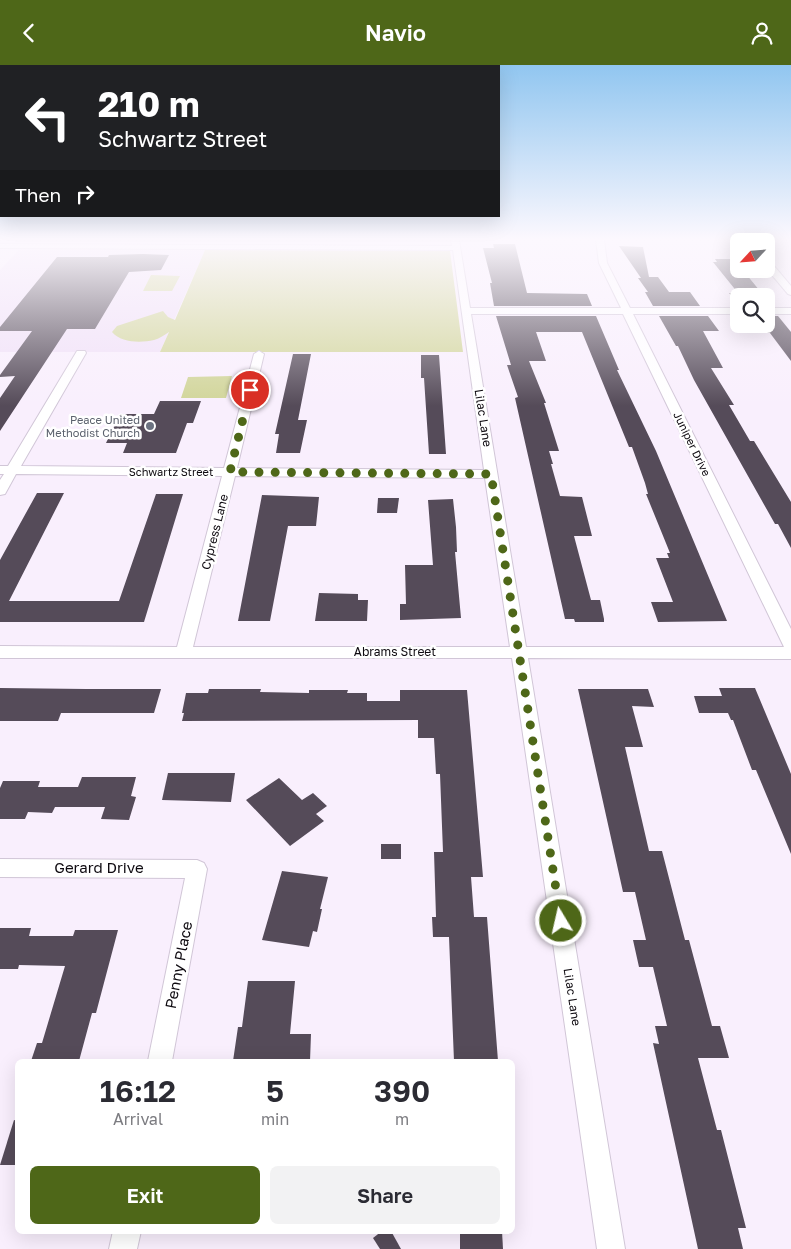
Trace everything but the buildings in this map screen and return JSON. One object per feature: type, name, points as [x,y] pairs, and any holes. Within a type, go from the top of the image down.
[{"type":"street","name":"Lilac Lane","points":[[464,295],[611,1249]]},
{"type":"street","name":"Juniper Drive","points":[[618,295],[791,645]]},
{"type":"street","points":[[466,311],[730,311]]},
{"type":"street","points":[[775,311],[791,311]]},
{"type":"street","points":[[0,491],[6,470],[81,353]]},
{"type":"street","name":"Cypress Lane","points":[[184,652],[259,354]]},
{"type":"street","name":"Schwartz Street","points":[[6,470],[491,474]]},
{"type":"street","name":"Abrams Street","points":[[0,652],[791,653]]},
{"type":"street","name":"Gerard Drive","points":[[0,868],[197,869]]},
{"type":"street","name":"Penny Place","points":[[160,1059],[197,869]]},
{"type":"street","points":[[123,1249],[126,1234]]},
{"type":"shaded area","points":[[0,295],[185,295],[160,352],[0,352]]},
{"type":"green space","points":[[186,295],[456,295],[463,352],[160,352],[169,332],[160,338],[137,342],[116,336],[112,332],[117,326],[163,311],[168,317],[175,320]]},
{"type":"green space","points":[[232,376],[226,398],[181,398],[188,377]]},
{"type":"place","name":"Peace United Methodist Church","points":[[150,426]]},
{"type":"route","points":[[250,390],[230,472],[491,474],[561,921]]}]
